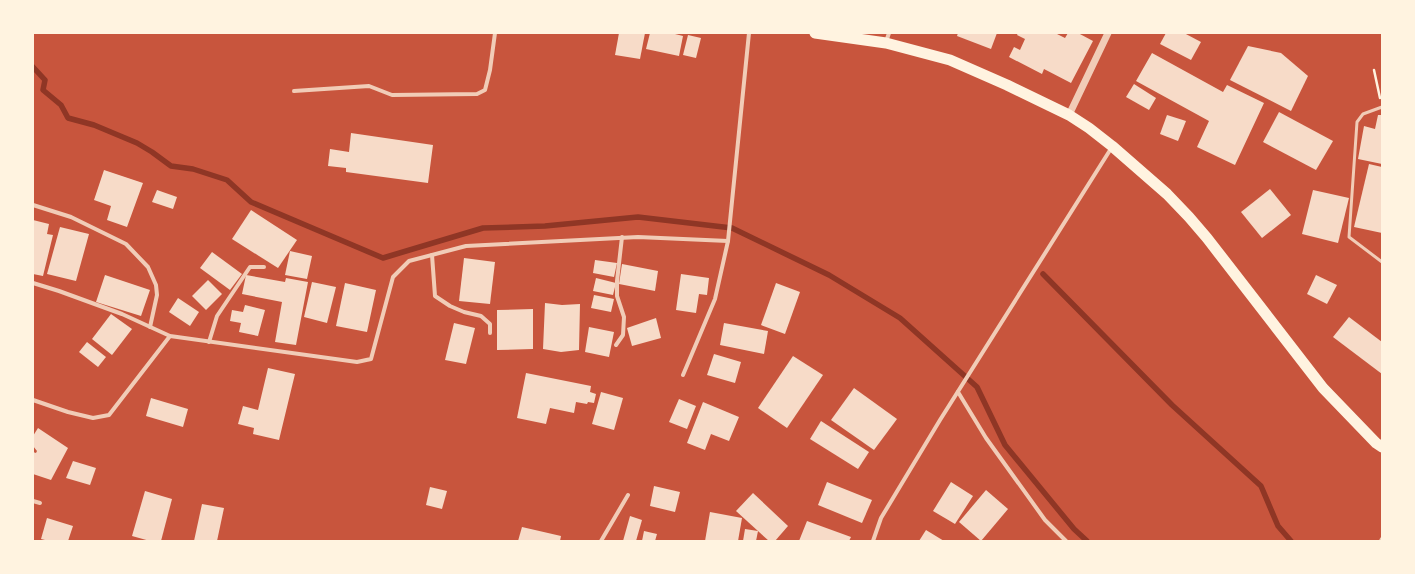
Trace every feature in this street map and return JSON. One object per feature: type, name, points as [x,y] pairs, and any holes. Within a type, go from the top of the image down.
[{"type":"highway","points":[[815,33],[888,38],[950,60],[1007,85],[1069,115],[1089,128],[1112,146],[1166,194],[1189,217],[1207,238],[1322,388],[1376,443],[1382,447]]},
{"type":"street","points":[[294,91],[369,86],[392,95],[477,94],[485,90],[490,70],[495,33]]},
{"type":"street","points":[[683,375],[715,299],[728,241],[749,33]]},
{"type":"street","points":[[1069,115],[1108,33]]},
{"type":"street","points":[[872,541],[880,518],[1112,146]]},
{"type":"street","points":[[33,205],[71,217],[126,244],[148,267],[156,285],[158,295],[150,327]]},
{"type":"street","points":[[33,283],[60,291],[108,309],[170,336],[357,362],[371,359],[393,277],[409,261],[466,246],[638,237],[728,241]]},
{"type":"street","points":[[616,345],[623,335],[624,316],[617,296],[617,281],[622,238]]},
{"type":"street","points":[[432,255],[435,296],[450,306],[464,312],[481,316],[490,324],[490,333]]},
{"type":"street","points":[[209,342],[217,316],[246,272],[250,267],[264,267]]},
{"type":"street","points":[[33,400],[68,412],[93,418],[109,415],[170,336]]},
{"type":"street","points":[[958,392],[986,438],[1044,520],[1066,541]]},
{"type":"street","points":[[601,541],[628,495]]},
{"type":"street","points":[[33,501],[40,503]]},
{"type":"lane","points":[[1382,107],[1363,114],[1357,122],[1349,237],[1382,262]]},
{"type":"path","points":[[1374,70],[1380,99]]},
{"type":"building","points":[[619,33],[645,33],[640,59],[615,55]]},
{"type":"building","points":[[650,33],[671,33],[683,36],[679,56],[646,49]]},
{"type":"building","points":[[958,33],[997,33],[991,49],[957,36]]},
{"type":"building","points":[[1018,33],[1055,33],[1065,38],[1068,33],[1078,33],[1093,41],[1071,83],[1044,69],[1042,74],[1009,57],[1014,47],[1020,50],[1025,39],[1017,35]]},
{"type":"building","points":[[1166,33],[1184,33],[1201,42],[1191,60],[1160,44]]},
{"type":"building","points":[[688,35],[701,38],[696,58],[683,55]]},
{"type":"building","points":[[1248,46],[1281,53],[1308,76],[1291,111],[1230,80]]},
{"type":"building","points":[[1152,53],[1223,92],[1227,85],[1264,103],[1235,165],[1197,147],[1209,121],[1136,81]]},
{"type":"building","points":[[1134,84],[1156,98],[1149,110],[1126,97]]},
{"type":"building","points":[[1279,112],[1333,141],[1316,170],[1263,142]]},
{"type":"building","points":[[1167,115],[1186,121],[1178,141],[1160,134]]},
{"type":"building","points":[[1378,115],[1382,115],[1382,164],[1358,159],[1364,126],[1375,129]]},
{"type":"building","points":[[351,133],[433,145],[428,183],[346,172],[346,168],[328,166],[330,149],[349,152]]},
{"type":"building","points":[[1369,164],[1382,167],[1382,233],[1354,227]]},
{"type":"building","points":[[104,170],[143,183],[127,227],[107,220],[111,206],[94,200]]},
{"type":"building","points":[[1270,189],[1291,215],[1262,238],[1241,212]]},
{"type":"building","points":[[157,190],[177,197],[173,209],[152,202]]},
{"type":"building","points":[[1313,190],[1349,198],[1338,243],[1302,234]]},
{"type":"building","points":[[251,210],[297,240],[278,268],[232,239]]},
{"type":"building","points":[[33,220],[49,224],[47,234],[53,235],[43,276],[33,274]]},
{"type":"building","points":[[60,227],[89,234],[76,281],[47,274]]},
{"type":"building","points":[[290,251],[312,256],[307,279],[285,275]]},
{"type":"building","points":[[212,252],[242,274],[230,290],[200,268]]},
{"type":"building","points":[[464,258],[495,262],[490,304],[459,301]]},
{"type":"building","points":[[595,260],[617,263],[614,277],[593,273]]},
{"type":"building","points":[[622,264],[658,271],[655,291],[619,284]]},
{"type":"building","points":[[681,274],[709,278],[707,295],[699,294],[696,313],[676,310]]},
{"type":"building","points":[[105,275],[150,290],[141,316],[96,302]]},
{"type":"building","points":[[246,275],[285,282],[286,278],[308,282],[296,345],[275,342],[282,302],[242,294]]},
{"type":"building","points":[[1316,275],[1337,285],[1327,304],[1307,294]]},
{"type":"building","points":[[596,278],[616,283],[613,295],[593,291]]},
{"type":"building","points":[[208,280],[222,294],[206,310],[192,296]]},
{"type":"building","points":[[312,282],[336,287],[327,323],[304,317]]},
{"type":"building","points":[[345,283],[376,290],[367,332],[336,326]]},
{"type":"building","points":[[776,283],[800,292],[785,334],[761,325]]},
{"type":"building","points":[[594,295],[614,299],[611,312],[591,308]]},
{"type":"building","points":[[178,298],[199,312],[190,326],[169,312]]},
{"type":"building","points":[[545,303],[562,305],[580,304],[579,350],[561,352],[543,349]]},
{"type":"building","points":[[245,305],[265,310],[258,336],[239,332],[241,323],[230,321],[232,310],[243,312]]},
{"type":"building","points":[[533,309],[533,349],[497,350],[497,310]]},
{"type":"building","points":[[111,314],[132,329],[112,355],[92,339]]},
{"type":"building","points":[[1349,317],[1382,342],[1382,374],[1333,337]]},
{"type":"building","points":[[656,318],[661,338],[632,346],[627,328]]},
{"type":"building","points":[[454,323],[475,328],[466,364],[445,360]]},
{"type":"building","points":[[724,323],[768,331],[764,354],[720,345]]},
{"type":"building","points":[[589,327],[614,332],[609,357],[585,352]]},
{"type":"building","points":[[87,342],[106,357],[98,367],[79,352]]},
{"type":"building","points":[[714,354],[741,362],[735,383],[707,375]]},
{"type":"building","points":[[793,356],[823,375],[787,428],[758,408]]},
{"type":"building","points":[[268,368],[295,374],[279,440],[253,434],[254,428],[238,424],[243,406],[258,410]]},
{"type":"building","points":[[526,373],[591,386],[590,392],[596,394],[594,403],[588,402],[587,404],[576,402],[574,413],[550,408],[546,424],[517,418]]},
{"type":"building","points":[[854,388],[897,419],[874,450],[831,420]]},
{"type":"building","points":[[601,392],[623,398],[614,430],[592,424]]},
{"type":"building","points":[[151,398],[188,409],[183,427],[146,416]]},
{"type":"building","points":[[679,399],[696,406],[687,429],[669,422]]},
{"type":"building","points":[[703,402],[739,417],[729,441],[711,434],[705,450],[687,443]]},
{"type":"building","points":[[821,421],[869,452],[858,469],[810,439]]},
{"type":"building","points":[[38,428],[68,448],[51,480],[33,474],[33,452],[36,453],[37,451],[33,446],[33,436]]},
{"type":"building","points":[[73,461],[96,468],[90,485],[66,478]]},
{"type":"building","points":[[827,482],[872,500],[862,523],[818,505]]},
{"type":"building","points":[[951,482],[973,496],[955,524],[933,511]]},
{"type":"building","points":[[654,486],[680,492],[675,512],[650,506]]},
{"type":"building","points":[[430,487],[447,491],[442,509],[426,505]]},
{"type":"building","points":[[986,490],[1008,509],[981,541],[959,522]]},
{"type":"building","points":[[145,491],[172,499],[161,541],[150,541],[132,536]]},
{"type":"building","points":[[753,493],[788,526],[775,541],[769,541],[736,511]]},
{"type":"building","points":[[202,504],[224,508],[217,541],[194,541]]},
{"type":"building","points":[[710,512],[742,518],[738,541],[705,541]]},
{"type":"building","points":[[630,516],[642,520],[636,541],[623,541]]},
{"type":"building","points":[[47,518],[73,526],[68,541],[49,541],[41,539]]},
{"type":"building","points":[[807,521],[851,537],[849,541],[799,541]]},
{"type":"building","points":[[522,527],[561,536],[560,541],[518,541]]},
{"type":"building","points":[[745,529],[758,531],[756,541],[743,541]]},
{"type":"building","points":[[926,530],[944,541],[919,541]]},
{"type":"building","points":[[644,531],[657,534],[655,541],[642,541]]},
{"type":"waterway","points":[[33,67],[45,80],[43,90],[61,105],[68,118],[94,125],[137,143],[171,166],[193,169],[227,180],[251,202],[383,258],[483,228],[545,226],[638,217],[732,228],[829,275],[900,318],[977,387],[1005,445],[1074,529],[1087,541]]},
{"type":"waterway","points":[[1043,274],[1172,405],[1261,486],[1278,526],[1291,541]]}]
